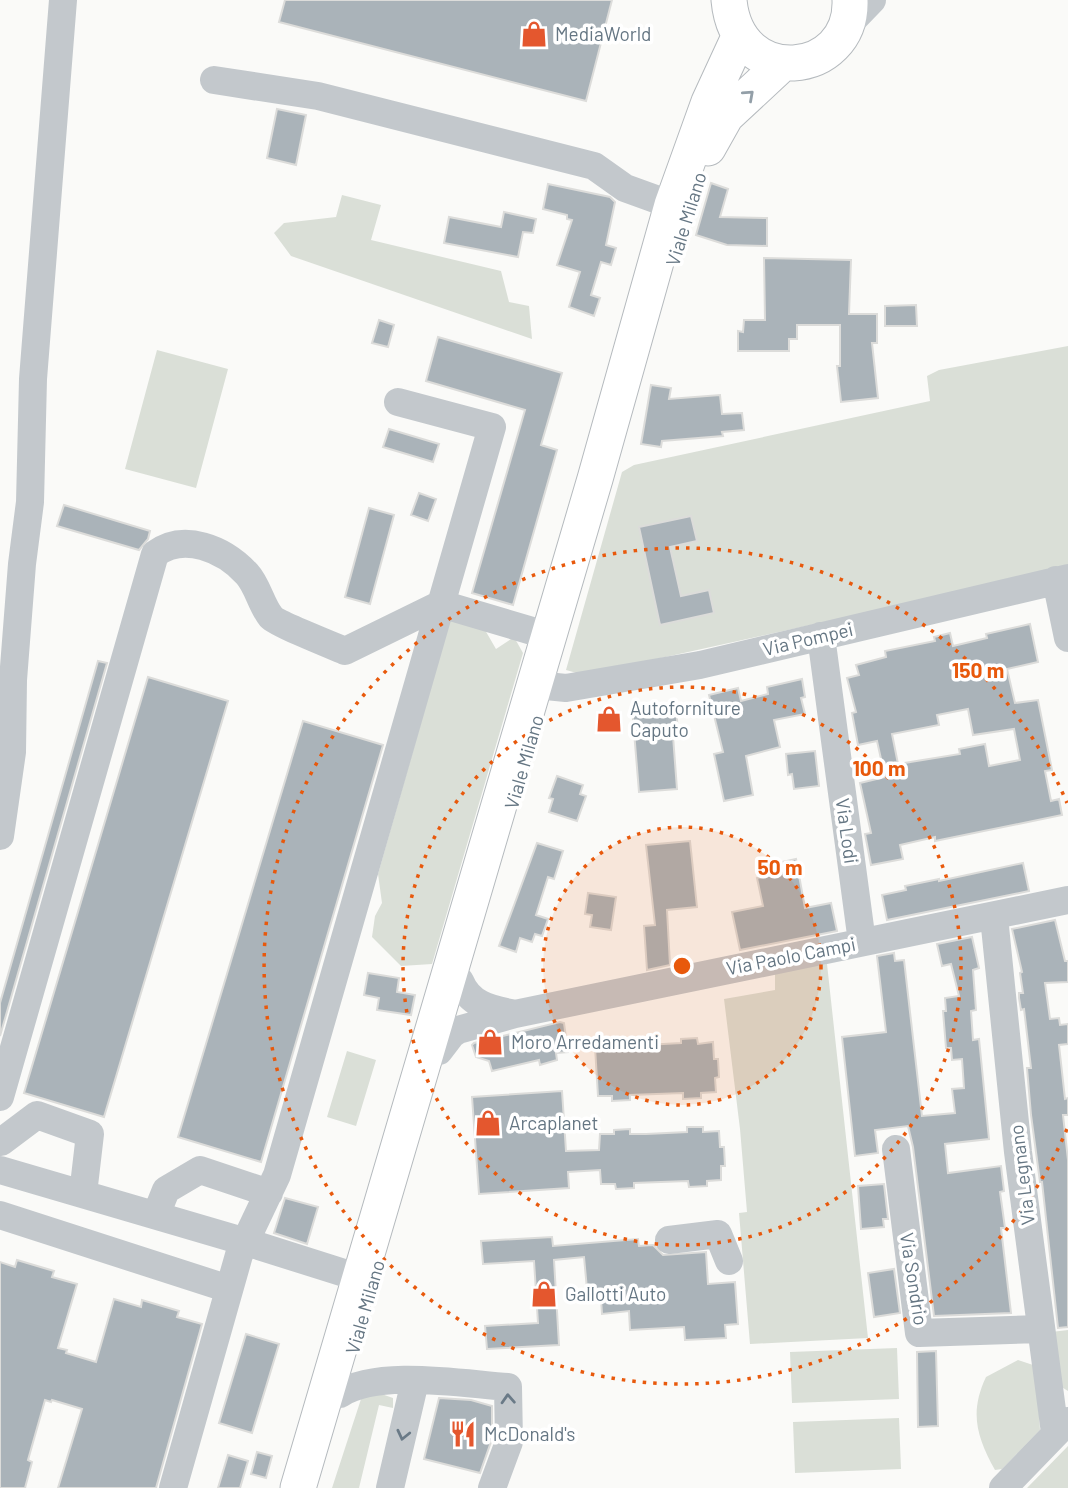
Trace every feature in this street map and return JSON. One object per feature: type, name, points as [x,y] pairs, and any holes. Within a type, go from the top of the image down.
[{"type":"main road","points":[[729,0],[730,18],[739,37],[751,50],[766,59],[783,63],[802,62],[820,56],[835,44],[848,14]]},
{"type":"main road","name":"Viale Milano","points":[[298,1488],[672,205],[709,102],[739,37]]},
{"type":"main road","name":"Viale Milano","points":[[315,1488],[439,1051],[638,374],[709,146],[726,116],[783,63]]},
{"type":"street","points":[[0,836],[12,752],[14,667],[30,502],[33,379],[63,0]]},
{"type":"street","points":[[848,14],[873,0]]},
{"type":"street","points":[[214,80],[318,96],[594,166],[625,188],[672,205]]},
{"type":"street","points":[[173,1488],[239,1255],[278,1175],[492,427],[398,402]]},
{"type":"street","points":[[0,1097],[155,554],[166,546],[181,543],[201,545],[220,553],[248,574],[272,618],[345,651],[441,604],[548,636]]},
{"type":"street","points":[[1062,579],[1068,638]]},
{"type":"street","name":"Via Pompei","points":[[547,686],[566,688],[699,665],[1062,579]]},
{"type":"street","name":"Via Lodi","points":[[821,636],[862,942]]},
{"type":"street","name":"Via Paolo Campi","points":[[439,1051],[458,1030],[515,1014],[1068,900]]},
{"type":"street","name":"Via Legnano","points":[[993,917],[1018,1152],[1041,1328],[1062,1427]]},
{"type":"street","name":"Via Paolo Campi","points":[[460,981],[466,993],[477,1003],[515,1014]]},
{"type":"street","points":[[0,1142],[37,1115],[90,1134],[83,1194]]},
{"type":"street","name":"Via Sondrio","points":[[896,1149],[919,1333],[1041,1328]]},
{"type":"street","points":[[0,1170],[360,1278]]},
{"type":"street","points":[[156,1215],[166,1191],[200,1170],[269,1193]]},
{"type":"street","points":[[0,1215],[229,1289]]},
{"type":"street","points":[[668,1240],[718,1234],[729,1261]]},
{"type":"street","points":[[351,1355],[368,1376],[378,1381]]},
{"type":"street","points":[[340,1394],[355,1386],[378,1381],[508,1387],[509,1442],[492,1488]]},
{"type":"street","points":[[390,1488],[415,1381]]},
{"type":"street","points":[[1003,1488],[1062,1427]]},
{"type":"shaded area","points":[[342,195],[381,205],[371,240],[501,271],[509,302],[529,306],[532,339],[291,256],[274,233],[284,223],[336,217]]},
{"type":"shaded area","points":[[1068,346],[1068,568],[584,675],[566,670],[622,472],[634,465],[930,401],[927,376],[939,370]],"holes":[[[691,516],[697,541],[670,547],[681,596],[709,591],[714,613],[660,624],[639,527]]]},
{"type":"shaded area","points":[[157,350],[228,369],[196,488],[125,469]]},
{"type":"shaded area","points":[[450,620],[485,630],[496,649],[514,637],[523,653],[432,964],[401,966],[372,937],[375,916],[382,903],[378,874]]},
{"type":"shaded area","points":[[827,964],[868,1338],[750,1344],[739,1213],[747,1212],[724,999],[775,990],[775,972]]},
{"type":"shaded area","points":[[347,1051],[376,1060],[356,1126],[327,1117]]},
{"type":"shaded area","points":[[1068,1330],[1068,1391],[1060,1386],[1051,1332]]},
{"type":"shaded area","points":[[897,1348],[899,1399],[792,1403],[790,1352]]},
{"type":"shaded area","points":[[1018,1360],[1036,1366],[1040,1430],[1002,1469],[995,1470],[977,1425],[978,1402],[986,1377]]},
{"type":"shaded area","points":[[370,1390],[393,1398],[393,1408],[379,1405],[359,1488],[332,1488],[362,1396]]},
{"type":"shaded area","points":[[899,1418],[901,1469],[795,1473],[793,1422]]},
{"type":"shaded area","points":[[1068,1446],[1068,1488],[1027,1488]]},
{"type":"building","points":[[285,0],[612,0],[586,101],[279,22]]},
{"type":"building","points":[[277,109],[306,115],[296,165],[267,158]]},
{"type":"building","points":[[711,183],[728,189],[720,217],[767,218],[767,246],[727,245],[696,235]]},
{"type":"building","points":[[548,184],[610,197],[615,202],[606,245],[616,248],[611,265],[601,262],[591,295],[600,298],[594,316],[569,307],[580,272],[557,265],[572,220],[567,219],[567,215],[543,209]]},
{"type":"building","points":[[504,212],[536,219],[533,233],[523,232],[518,257],[444,243],[449,217],[501,227]]},
{"type":"building","points":[[764,258],[851,260],[849,314],[877,314],[877,343],[872,343],[878,398],[841,402],[837,366],[840,366],[840,325],[797,325],[797,339],[789,339],[789,351],[738,351],[738,331],[743,332],[744,320],[765,320]]},
{"type":"building","points":[[916,305],[917,326],[885,326],[885,306]]},
{"type":"building","points":[[379,320],[394,325],[388,347],[372,343]]},
{"type":"building","points":[[438,337],[562,373],[541,445],[557,450],[513,605],[472,593],[525,410],[426,381]]},
{"type":"building","points":[[651,385],[671,388],[669,399],[720,395],[722,414],[742,413],[744,430],[722,432],[723,436],[662,441],[661,447],[641,444]]},
{"type":"building","points":[[389,429],[439,444],[433,462],[383,447]]},
{"type":"building","points":[[419,493],[436,499],[428,521],[411,515]]},
{"type":"building","points":[[64,505],[150,531],[148,539],[139,550],[57,526]]},
{"type":"building","points":[[369,508],[394,515],[370,604],[345,597]]},
{"type":"building","points":[[691,516],[697,541],[670,547],[681,596],[709,590],[714,613],[660,625],[639,527]]},
{"type":"building","points":[[1030,624],[1038,662],[1007,669],[1015,703],[1038,700],[1052,770],[1045,771],[1051,801],[1059,799],[1062,815],[935,841],[935,837],[900,845],[903,859],[871,865],[865,834],[871,833],[860,783],[885,777],[877,741],[858,745],[852,713],[856,712],[847,678],[859,675],[856,665],[886,657],[885,651],[935,641],[934,637],[950,633],[953,646],[987,638],[986,634]],"holes":[[[968,709],[973,735],[1014,729],[1020,760],[989,766],[985,744],[959,749],[960,754],[898,764],[892,734],[939,725],[937,715]]]},
{"type":"building","points":[[98,661],[107,663],[0,1036],[0,1003]]},
{"type":"building","points":[[148,677],[228,701],[104,1117],[24,1093]]},
{"type":"building","points":[[802,679],[805,697],[801,698],[805,714],[774,720],[780,747],[746,756],[753,795],[724,801],[714,754],[723,752],[709,695],[738,688],[741,701],[768,694],[767,687]]},
{"type":"building","points":[[676,704],[678,735],[673,736],[677,789],[639,792],[632,707]]},
{"type":"building","points":[[303,721],[383,745],[261,1162],[178,1137]]},
{"type":"building","points":[[815,751],[819,786],[794,789],[792,774],[788,775],[786,754]]},
{"type":"building","points":[[557,776],[583,785],[580,794],[586,796],[577,821],[549,812],[553,799],[549,798]]},
{"type":"building","points":[[690,841],[697,907],[667,910],[670,965],[647,970],[644,926],[655,925],[646,845]]},
{"type":"building","points":[[537,843],[563,851],[554,879],[548,877],[536,915],[548,919],[542,936],[535,934],[532,942],[520,938],[516,952],[499,946]]},
{"type":"building","points":[[796,859],[805,908],[831,903],[837,931],[740,950],[732,912],[763,906],[757,878],[775,874],[773,864]]},
{"type":"building","points":[[1023,863],[1029,891],[887,920],[882,895],[906,890],[905,886]]},
{"type":"building","points":[[588,893],[616,897],[611,930],[590,927],[592,915],[585,914]]},
{"type":"building","points":[[1055,920],[1065,961],[1068,961],[1068,982],[1045,983],[1050,1019],[1059,1018],[1060,1025],[1068,1024],[1068,1044],[1059,1045],[1065,1099],[1068,1098],[1068,1115],[1063,1115],[1068,1160],[1068,1327],[1058,1328],[1042,1182],[1031,1115],[1027,1068],[1031,1068],[1024,1009],[1021,1010],[1019,998],[1019,993],[1023,993],[1022,972],[1012,929]]},
{"type":"building","points":[[972,937],[979,968],[973,970],[976,1010],[971,1011],[973,1040],[979,1039],[989,1139],[945,1144],[948,1173],[1001,1166],[1004,1191],[1000,1192],[1005,1228],[1001,1228],[1011,1313],[934,1316],[913,1147],[908,1126],[875,1130],[878,1153],[855,1156],[842,1037],[886,1032],[877,956],[894,953],[895,961],[904,960],[922,1116],[955,1113],[952,1089],[964,1088],[962,1059],[952,1060],[951,1048],[946,1048],[943,1011],[946,1011],[945,998],[959,996],[951,964],[942,966],[937,944]]},
{"type":"building","points":[[368,973],[399,978],[397,992],[415,995],[411,1015],[377,1010],[379,998],[364,995]]},
{"type":"building","points":[[564,1023],[568,1052],[556,1053],[557,1060],[540,1065],[539,1060],[492,1071],[489,1061],[476,1057],[472,1045],[474,1043]]},
{"type":"building","points":[[697,1038],[698,1044],[713,1042],[714,1059],[718,1059],[716,1092],[701,1093],[701,1098],[683,1099],[683,1093],[630,1095],[630,1100],[612,1101],[612,1096],[598,1096],[595,1047],[610,1046],[610,1042],[626,1041],[627,1046],[681,1043],[681,1039]]},
{"type":"building","points":[[562,1091],[566,1151],[599,1150],[600,1134],[614,1134],[614,1130],[630,1129],[630,1134],[646,1134],[687,1132],[687,1127],[703,1127],[703,1132],[719,1131],[720,1147],[724,1147],[725,1166],[721,1166],[721,1180],[707,1181],[707,1186],[689,1187],[688,1181],[634,1183],[634,1188],[616,1189],[615,1184],[601,1184],[600,1170],[568,1172],[569,1188],[479,1194],[472,1097]]},
{"type":"building","points":[[884,1184],[888,1219],[883,1219],[884,1227],[861,1229],[858,1186]]},
{"type":"building","points":[[285,1198],[318,1207],[307,1244],[274,1233]]},
{"type":"building","points":[[552,1237],[553,1246],[638,1239],[639,1246],[653,1245],[663,1255],[706,1252],[708,1284],[735,1282],[738,1324],[725,1325],[726,1338],[685,1340],[684,1327],[630,1330],[629,1311],[602,1314],[601,1299],[588,1300],[584,1257],[554,1260],[559,1345],[487,1349],[485,1326],[538,1323],[534,1261],[483,1264],[481,1241]]},
{"type":"building","points":[[17,1260],[54,1271],[52,1277],[77,1284],[58,1348],[67,1350],[66,1353],[96,1362],[114,1299],[141,1307],[142,1300],[179,1311],[177,1317],[202,1324],[156,1488],[58,1488],[82,1409],[45,1400],[28,1460],[32,1462],[25,1488],[0,1488],[0,1262],[15,1267]]},
{"type":"building","points":[[894,1269],[900,1313],[874,1317],[868,1273]]},
{"type":"building","points":[[246,1334],[279,1344],[252,1433],[219,1423]]},
{"type":"building","points":[[936,1351],[938,1426],[918,1427],[917,1352]]},
{"type":"building","name":"McDonald's","points":[[439,1398],[471,1400],[492,1406],[492,1439],[480,1473],[424,1459]]},
{"type":"building","points":[[257,1452],[272,1456],[266,1478],[251,1474]]},
{"type":"building","points":[[228,1455],[248,1461],[240,1488],[218,1488]]},
{"type":"place","name":"MediaWorld","points":[[534,34]]},
{"type":"place","name":"Autoforniture Caputo","points":[[609,719]]},
{"type":"place","name":"Moro Arredamenti","points":[[490,1042]]},
{"type":"place","name":"Arcaplanet","points":[[488,1123]]},
{"type":"place","name":"Gallotti Auto","points":[[544,1294]]},
{"type":"place","name":"McDonald's","points":[[463,1434]]}]
